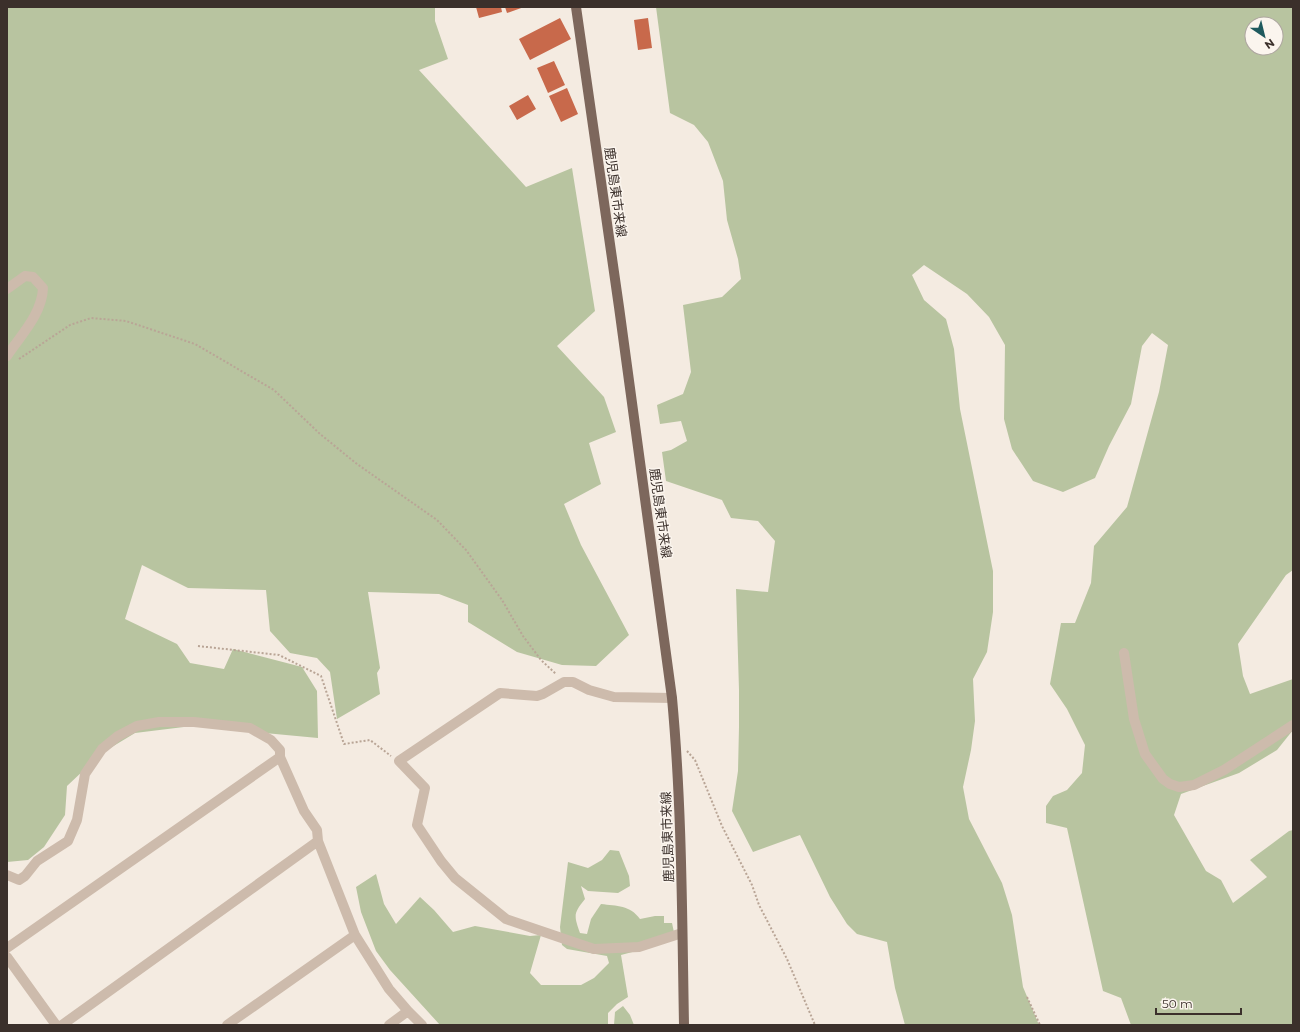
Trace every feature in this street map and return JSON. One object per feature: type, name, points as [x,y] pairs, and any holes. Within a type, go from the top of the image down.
[{"type":"main road","name":"鹿児島東市来線","points":[[576,7],[623,331],[672,698],[676,738],[682,902],[684,1025]]},
{"type":"street","points":[[7,289],[25,276],[33,277],[44,288],[38,311],[10,359]]},
{"type":"street","points":[[1124,653],[1134,719],[1145,754],[1163,779],[1170,784],[1179,787],[1194,785],[1224,770],[1293,725]]},
{"type":"street","points":[[672,698],[614,697],[589,690],[573,682],[564,682],[537,696],[500,693],[399,761],[425,788],[417,825],[441,861],[455,878],[506,919],[594,949],[639,947],[682,933]]},
{"type":"street","points":[[7,875],[19,880],[25,876],[37,861],[68,841],[77,820],[85,774],[102,749],[118,736],[137,726],[159,722],[194,722],[250,728],[271,740],[280,750],[280,757],[304,811],[316,830],[318,841],[355,935],[389,989],[422,1025]]},
{"type":"street","points":[[7,948],[280,757]]},
{"type":"street","points":[[62,1025],[318,841]]},
{"type":"street","points":[[227,1025],[355,935]]},
{"type":"street","points":[[7,957],[56,1025]]},
{"type":"street","points":[[389,1025],[408,1011]]},
{"type":"path","points":[[10,359],[70,325],[91,318],[126,322],[195,344],[202,348],[274,390],[320,434],[357,464],[437,520],[466,550],[502,600],[522,636],[541,660],[564,682]]},
{"type":"path","points":[[198,646],[279,655],[321,676],[344,744],[370,740],[399,761]]},
{"type":"path","points":[[676,738],[695,760],[722,826],[752,886],[759,905],[787,959],[815,1025]]},
{"type":"path","points":[[1028,997],[1040,1025]]},
{"type":"green space","points":[[7,7],[435,7],[435,21],[448,59],[419,70],[526,187],[572,168],[595,311],[557,346],[604,397],[616,432],[589,443],[601,484],[564,504],[581,545],[629,635],[596,666],[562,665],[517,652],[468,622],[468,605],[439,594],[368,592],[380,668],[377,673],[380,694],[337,719],[330,672],[317,658],[290,653],[270,631],[266,590],[188,588],[142,565],[125,619],[177,644],[190,663],[224,669],[233,649],[302,667],[317,691],[318,738],[192,726],[135,733],[102,753],[67,786],[65,815],[44,847],[28,860],[7,862]]},
{"type":"green space","points":[[656,7],[1293,7],[1293,570],[1286,575],[1238,644],[1243,676],[1250,694],[1293,679],[1293,730],[1277,750],[1239,773],[1181,794],[1174,815],[1206,871],[1221,880],[1233,903],[1267,877],[1250,860],[1289,831],[1293,830],[1293,1025],[1131,1025],[1121,998],[1103,991],[1067,828],[1046,823],[1046,806],[1053,796],[1067,790],[1082,773],[1085,745],[1067,709],[1050,684],[1061,623],[1075,623],[1091,583],[1094,546],[1127,507],[1159,392],[1168,345],[1152,333],[1142,346],[1131,404],[1109,446],[1095,478],[1063,492],[1033,481],[1012,449],[1004,419],[1005,345],[989,317],[967,294],[924,265],[912,275],[924,300],[946,319],[954,349],[960,409],[993,571],[993,612],[987,652],[973,679],[975,721],[971,750],[963,787],[969,819],[1002,883],[1012,915],[1023,987],[1039,1025],[905,1025],[895,988],[887,942],[857,934],[847,924],[830,897],[800,835],[753,852],[732,811],[738,771],[739,727],[736,589],[768,592],[775,541],[758,521],[731,518],[722,500],[666,481],[662,452],[671,450],[687,441],[681,421],[660,424],[657,405],[683,394],[691,372],[683,305],[722,297],[741,279],[738,259],[727,220],[723,181],[708,142],[694,125],[670,113]]},
{"type":"green space","points":[[610,850],[619,851],[629,876],[630,886],[618,893],[588,891],[581,886],[585,899],[578,908],[576,915],[580,933],[587,934],[591,919],[601,904],[623,907],[632,911],[640,919],[664,916],[664,923],[672,923],[675,937],[655,946],[621,955],[628,997],[617,1004],[608,1013],[608,1025],[440,1025],[390,970],[376,951],[361,912],[356,887],[376,874],[384,904],[396,924],[420,897],[434,910],[453,932],[475,926],[530,936],[541,935],[530,973],[541,985],[581,985],[594,978],[609,963],[607,956],[567,949],[562,945],[560,927],[568,862],[588,868],[602,860]]},
{"type":"green space","points":[[623,1006],[630,1015],[634,1025],[614,1025],[615,1012]]},
{"type":"building","points":[[476,7],[501,7],[502,12],[479,18]]},
{"type":"building","points":[[505,7],[524,7],[507,13]]},
{"type":"building","points":[[560,18],[571,39],[530,60],[519,39]]},
{"type":"building","points":[[648,18],[652,48],[638,50],[634,20]]},
{"type":"building","points":[[554,61],[565,85],[548,93],[537,68]]},
{"type":"building","points":[[567,88],[578,114],[561,122],[549,96]]},
{"type":"building","points":[[528,95],[536,109],[517,120],[509,106]]}]
